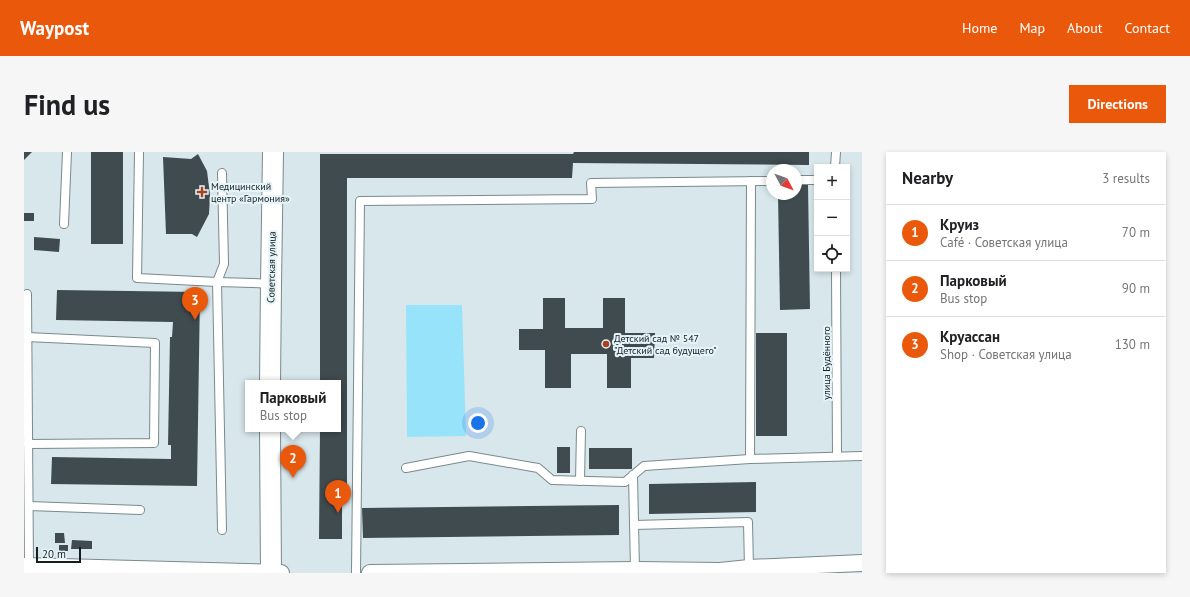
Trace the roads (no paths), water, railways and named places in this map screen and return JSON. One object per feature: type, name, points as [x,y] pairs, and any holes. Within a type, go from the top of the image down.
[{"type":"street","name":"Советская улица","points":[[270,380],[273,152]]},
{"type":"street","points":[[270,432],[271,573]]},
{"type":"street","points":[[370,573],[611,572],[635,570],[720,572],[749,568],[835,569],[862,563]]},
{"type":"street","points":[[27,568],[281,573]]},
{"type":"lane","points":[[64,224],[67,152]]},
{"type":"lane","points":[[139,152],[137,278],[271,284]]},
{"type":"lane","points":[[835,164],[836,152]]},
{"type":"lane","points":[[222,173],[224,264],[217,282],[222,530]]},
{"type":"lane","points":[[802,180],[814,180]]},
{"type":"lane","points":[[750,459],[751,181]]},
{"type":"lane","points":[[356,573],[360,201],[592,199],[591,183],[766,181]]},
{"type":"lane","name":"улица Будённого","points":[[836,272],[837,456]]},
{"type":"lane","points":[[27,294],[28,444],[26,486],[29,506],[27,568]]},
{"type":"lane","points":[[27,337],[156,343],[154,443],[28,444]]},
{"type":"lane","points":[[580,481],[581,431]]},
{"type":"lane","points":[[406,468],[469,456],[538,468],[552,480],[625,482],[644,466],[750,459],[862,456]]},
{"type":"lane","points":[[633,475],[635,570]]},
{"type":"lane","points":[[29,506],[140,510]]},
{"type":"lane","points":[[634,525],[748,522],[749,568]]},
{"type":"place","name":"Медицинский центр «Гармония»","points":[[202,192]]},
{"type":"place","name":"Круассан","points":[[195,320]]},
{"type":"place","name":"Детский сад № 547 \"Детский сад будущего\"","points":[[606,344]]},
{"type":"place","name":"Парковый","points":[[293,478]]},
{"type":"place","name":"Круиз","points":[[338,513]]}]
